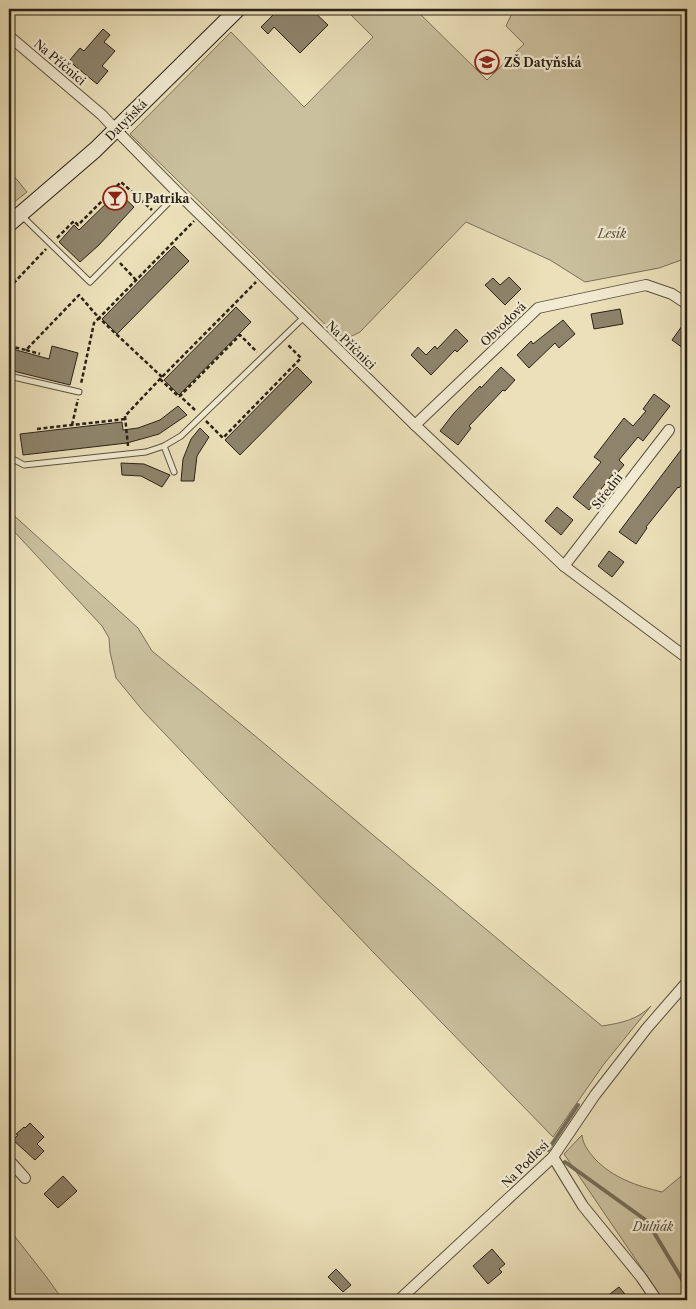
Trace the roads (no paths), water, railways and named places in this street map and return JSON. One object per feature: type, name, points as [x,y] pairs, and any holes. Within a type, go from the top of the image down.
[{"type":"main road","name":"Datyňská","points":[[15,219],[96,150],[238,9]]},
{"type":"street","name":"Na Příčnici","points":[[9,36],[102,115],[262,276],[564,566],[687,658]]},
{"type":"street","name":"Obvodová","points":[[415,425],[538,308],[646,285],[672,294],[687,304]]},
{"type":"street","name":"Střední","points":[[564,566],[669,430]]},
{"type":"street","name":"Na Podlesí","points":[[399,1300],[554,1157],[595,1096],[647,1028],[687,982]]},
{"type":"street","points":[[554,1157],[583,1206],[641,1277],[655,1299]]},
{"type":"street","points":[[9,1160],[26,1178]]},
{"type":"lane","points":[[15,219],[50,244],[90,282],[178,193]]},
{"type":"lane","points":[[9,457],[24,465],[146,452],[164,446],[181,436],[304,317]]},
{"type":"lane","points":[[9,376],[79,392]]},
{"type":"lane","points":[[164,446],[174,472]]},
{"type":"waterway","points":[[548,1150],[578,1105]]},
{"type":"waterway","points":[[565,1162],[647,1221],[686,1286],[687,1291]]},
{"type":"place","name":"ZŠ Datyňská","points":[[487,62]]},
{"type":"place","name":"U Patrika","points":[[115,198]]},
{"type":"park label","name":"Lesík","points":[[612,233]]},
{"type":"park label","name":"Důlňák","points":[[653,1226]]}]
